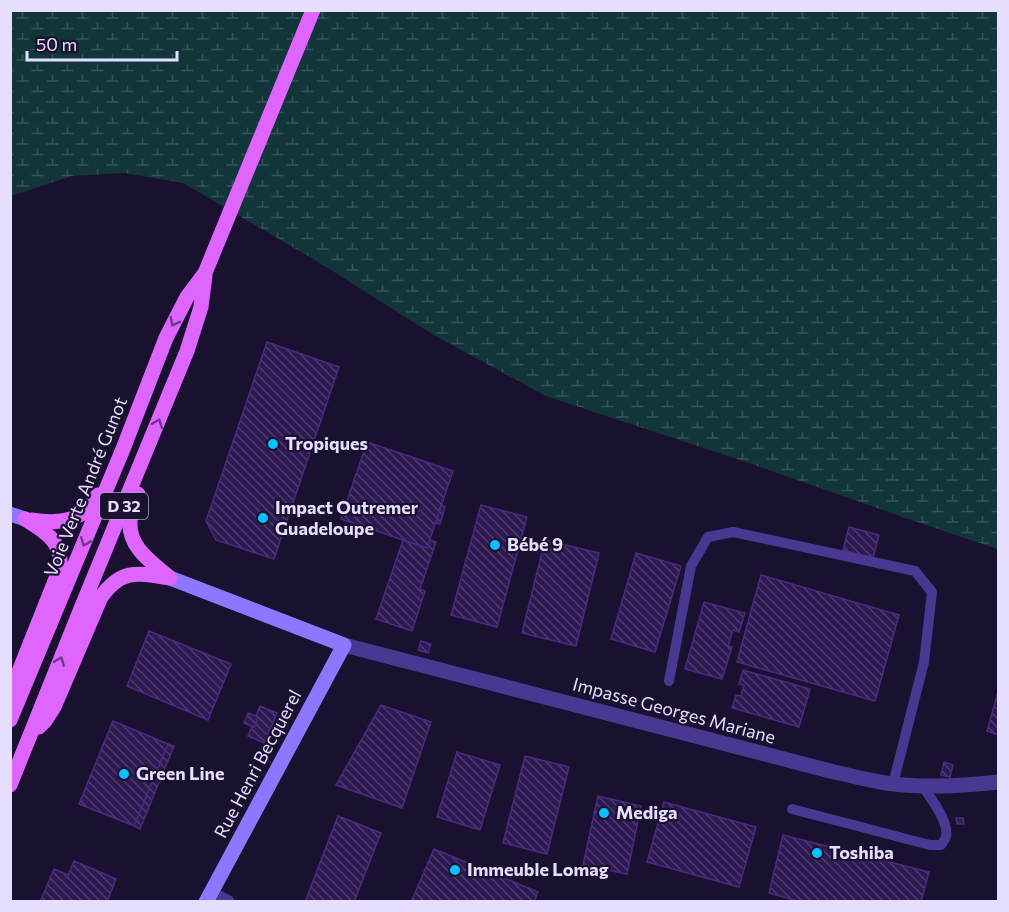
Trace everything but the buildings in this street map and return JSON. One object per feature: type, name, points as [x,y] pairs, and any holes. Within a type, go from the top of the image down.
[{"type":"main road","name":"Voie Verte André Gunot","points":[[11,720],[123,449],[166,338],[187,297],[205,273],[313,10]]},
{"type":"main road","name":"Voie Verte André Gunot","points":[[10,785],[187,351],[201,306],[205,273]]},
{"type":"main road","points":[[149,445],[146,470],[130,520],[131,536],[145,557],[171,578]]},
{"type":"main road","points":[[18,516],[41,521],[61,521],[84,513],[96,499],[123,449]]},
{"type":"main road","points":[[10,694],[61,564],[58,547],[53,539],[18,516]]},
{"type":"main road","points":[[30,735],[45,721],[54,707],[101,597],[109,586],[132,574],[171,578]]},
{"type":"main road","points":[[10,714],[11,720]]},
{"type":"street","points":[[171,578],[344,645]]},
{"type":"street","name":"Impasse Georges Mariane","points":[[344,645],[834,772],[892,784],[923,786],[999,782]]},
{"type":"street","name":"Rue Henri Becquerel","points":[[208,898],[344,645]]},
{"type":"street","points":[[208,898],[227,902]]},
{"type":"lane","points":[[669,681],[691,566],[708,537],[733,532],[915,571],[932,592],[924,662],[892,784]]},
{"type":"lane","points":[[792,809],[930,845],[941,845],[946,838],[946,828],[923,786]]},
{"type":"green space","points":[[10,11],[998,11],[998,549],[546,396],[432,334],[320,263],[183,183],[124,173],[72,176],[11,196]]},
{"type":"place","name":"Tropiques","points":[[273,444]]},
{"type":"place","name":"Impact Outremer Guadeloupe","points":[[263,518]]},
{"type":"place","name":"Bébé 9","points":[[495,545]]},
{"type":"place","name":"Green Line","points":[[124,774]]},
{"type":"place","name":"Mediga","points":[[604,813]]},
{"type":"place","name":"Toshiba","points":[[817,853]]},
{"type":"place","name":"Immeuble Lomag","points":[[455,870]]}]
